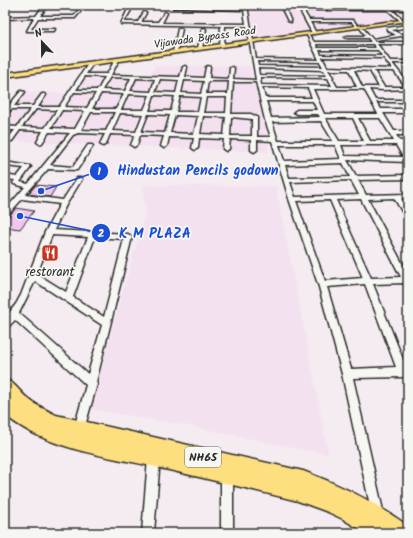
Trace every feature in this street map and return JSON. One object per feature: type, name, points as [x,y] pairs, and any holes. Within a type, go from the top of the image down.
[{"type":"highway","name":"NH65","points":[[5,386],[13,397],[24,407],[55,423],[303,480],[330,489],[377,527]]},
{"type":"highway","name":"NH65","points":[[5,405],[31,424],[49,432],[92,444],[298,492],[329,502],[377,527],[401,533]]},
{"type":"main road","name":"Vijawada Bypass Road","points":[[5,76],[314,32],[406,23]]},
{"type":"main road","name":"Vijawada Bypass Road","points":[[5,76],[90,66],[200,48],[308,36],[359,28]]},
{"type":"street","points":[[46,5],[28,30],[54,30]]},
{"type":"street","points":[[132,5],[122,22],[249,25]]},
{"type":"street","points":[[282,5],[290,21]]},
{"type":"street","points":[[359,5],[363,9]]},
{"type":"street","points":[[384,5],[406,23]]},
{"type":"street","points":[[5,18],[75,17],[82,7]]},
{"type":"street","points":[[175,8],[245,7],[257,74],[268,120],[292,199],[322,284],[347,374],[377,527]]},
{"type":"street","points":[[300,7],[326,13],[345,9],[408,9]]},
{"type":"street","points":[[300,7],[314,32]]},
{"type":"street","points":[[257,74],[310,87],[383,89],[408,87],[386,56],[352,21],[345,9]]},
{"type":"street","points":[[139,23],[144,13]]},
{"type":"street","points":[[160,24],[165,13]]},
{"type":"street","points":[[326,13],[331,21]]},
{"type":"street","points":[[308,22],[352,21]]},
{"type":"street","points":[[399,35],[388,29],[406,23]]},
{"type":"street","points":[[222,46],[223,25]]},
{"type":"street","points":[[175,52],[180,29]]},
{"type":"street","points":[[200,48],[204,29]]},
{"type":"street","points":[[313,43],[370,40],[408,34]]},
{"type":"street","points":[[308,36],[317,49],[335,88]]},
{"type":"street","points":[[347,37],[405,43],[408,49]]},
{"type":"street","points":[[317,49],[379,49]]},
{"type":"street","points":[[83,75],[231,80],[245,78],[321,59],[386,56]]},
{"type":"street","points":[[5,214],[46,167],[71,134],[77,131],[117,61]]},
{"type":"street","points":[[390,62],[408,62]]},
{"type":"street","points":[[40,142],[90,66]]},
{"type":"street","points":[[164,146],[185,67]]},
{"type":"street","points":[[195,148],[208,67]]},
{"type":"street","points":[[226,149],[232,68]]},
{"type":"street","points":[[257,74],[326,69],[395,70]]},
{"type":"street","points":[[351,69],[373,101],[408,160]]},
{"type":"street","points":[[371,69],[383,89]]},
{"type":"street","points":[[257,74],[331,77]]},
{"type":"street","points":[[400,75],[408,77]]},
{"type":"street","points":[[103,144],[134,77]]},
{"type":"street","points":[[134,145],[158,78]]},
{"type":"street","points":[[310,87],[322,116],[337,142],[344,160],[408,281],[368,281],[322,284]]},
{"type":"street","points":[[74,91],[230,96]]},
{"type":"street","points":[[5,113],[23,92]]},
{"type":"street","points":[[10,140],[44,95]]},
{"type":"street","points":[[263,100],[315,98]]},
{"type":"street","points":[[373,101],[408,101]]},
{"type":"street","points":[[10,107],[254,117],[254,150]]},
{"type":"street","points":[[268,120],[322,116],[355,116],[408,111]]},
{"type":"street","points":[[297,112],[322,116]]},
{"type":"street","points":[[355,116],[368,143]]},
{"type":"street","points":[[5,128],[254,138],[275,141],[408,143]]},
{"type":"street","points":[[391,133],[408,133]]},
{"type":"street","points":[[46,167],[75,169],[90,146]]},
{"type":"street","points":[[282,163],[344,160],[408,160]]},
{"type":"street","points":[[5,164],[28,167],[18,179],[16,184],[29,186]]},
{"type":"street","points":[[5,177],[18,179]]},
{"type":"street","points":[[287,180],[408,177]]},
{"type":"street","points":[[5,324],[15,315],[49,232],[65,202],[80,179]]},
{"type":"street","points":[[20,196],[65,202]]},
{"type":"street","points":[[396,196],[408,216]]},
{"type":"street","points":[[292,199],[408,196]]},
{"type":"street","points":[[332,198],[406,371],[347,374]]},
{"type":"street","points":[[49,232],[92,236],[128,237],[92,384],[79,429]]},
{"type":"street","points":[[68,298],[92,236]]},
{"type":"street","points":[[32,275],[107,323]]},
{"type":"street","points":[[15,315],[92,384]]},
{"type":"street","points":[[148,533],[154,458]]},
{"type":"street","points":[[227,475],[227,533]]},
{"type":"shaded area","points":[[248,5],[408,5],[408,19],[255,39]]},
{"type":"shaded area","points":[[154,66],[249,66],[264,120],[269,152],[5,141],[5,108],[20,92],[68,93],[82,71],[118,70],[115,75],[150,76]]},
{"type":"shaded area","points":[[143,185],[276,186],[329,455],[194,427],[89,409],[145,214]]},
{"type":"building","points":[[36,185],[56,187],[50,197],[28,194]]},
{"type":"building","points":[[16,208],[34,211],[20,229],[5,227],[5,221]]},
{"type":"place","name":"Hindustan Pencils godown","points":[[41,191]]},
{"type":"place","name":"K M PLAZA","points":[[20,216]]},
{"type":"place","name":"restorant","points":[[50,253]]}]
